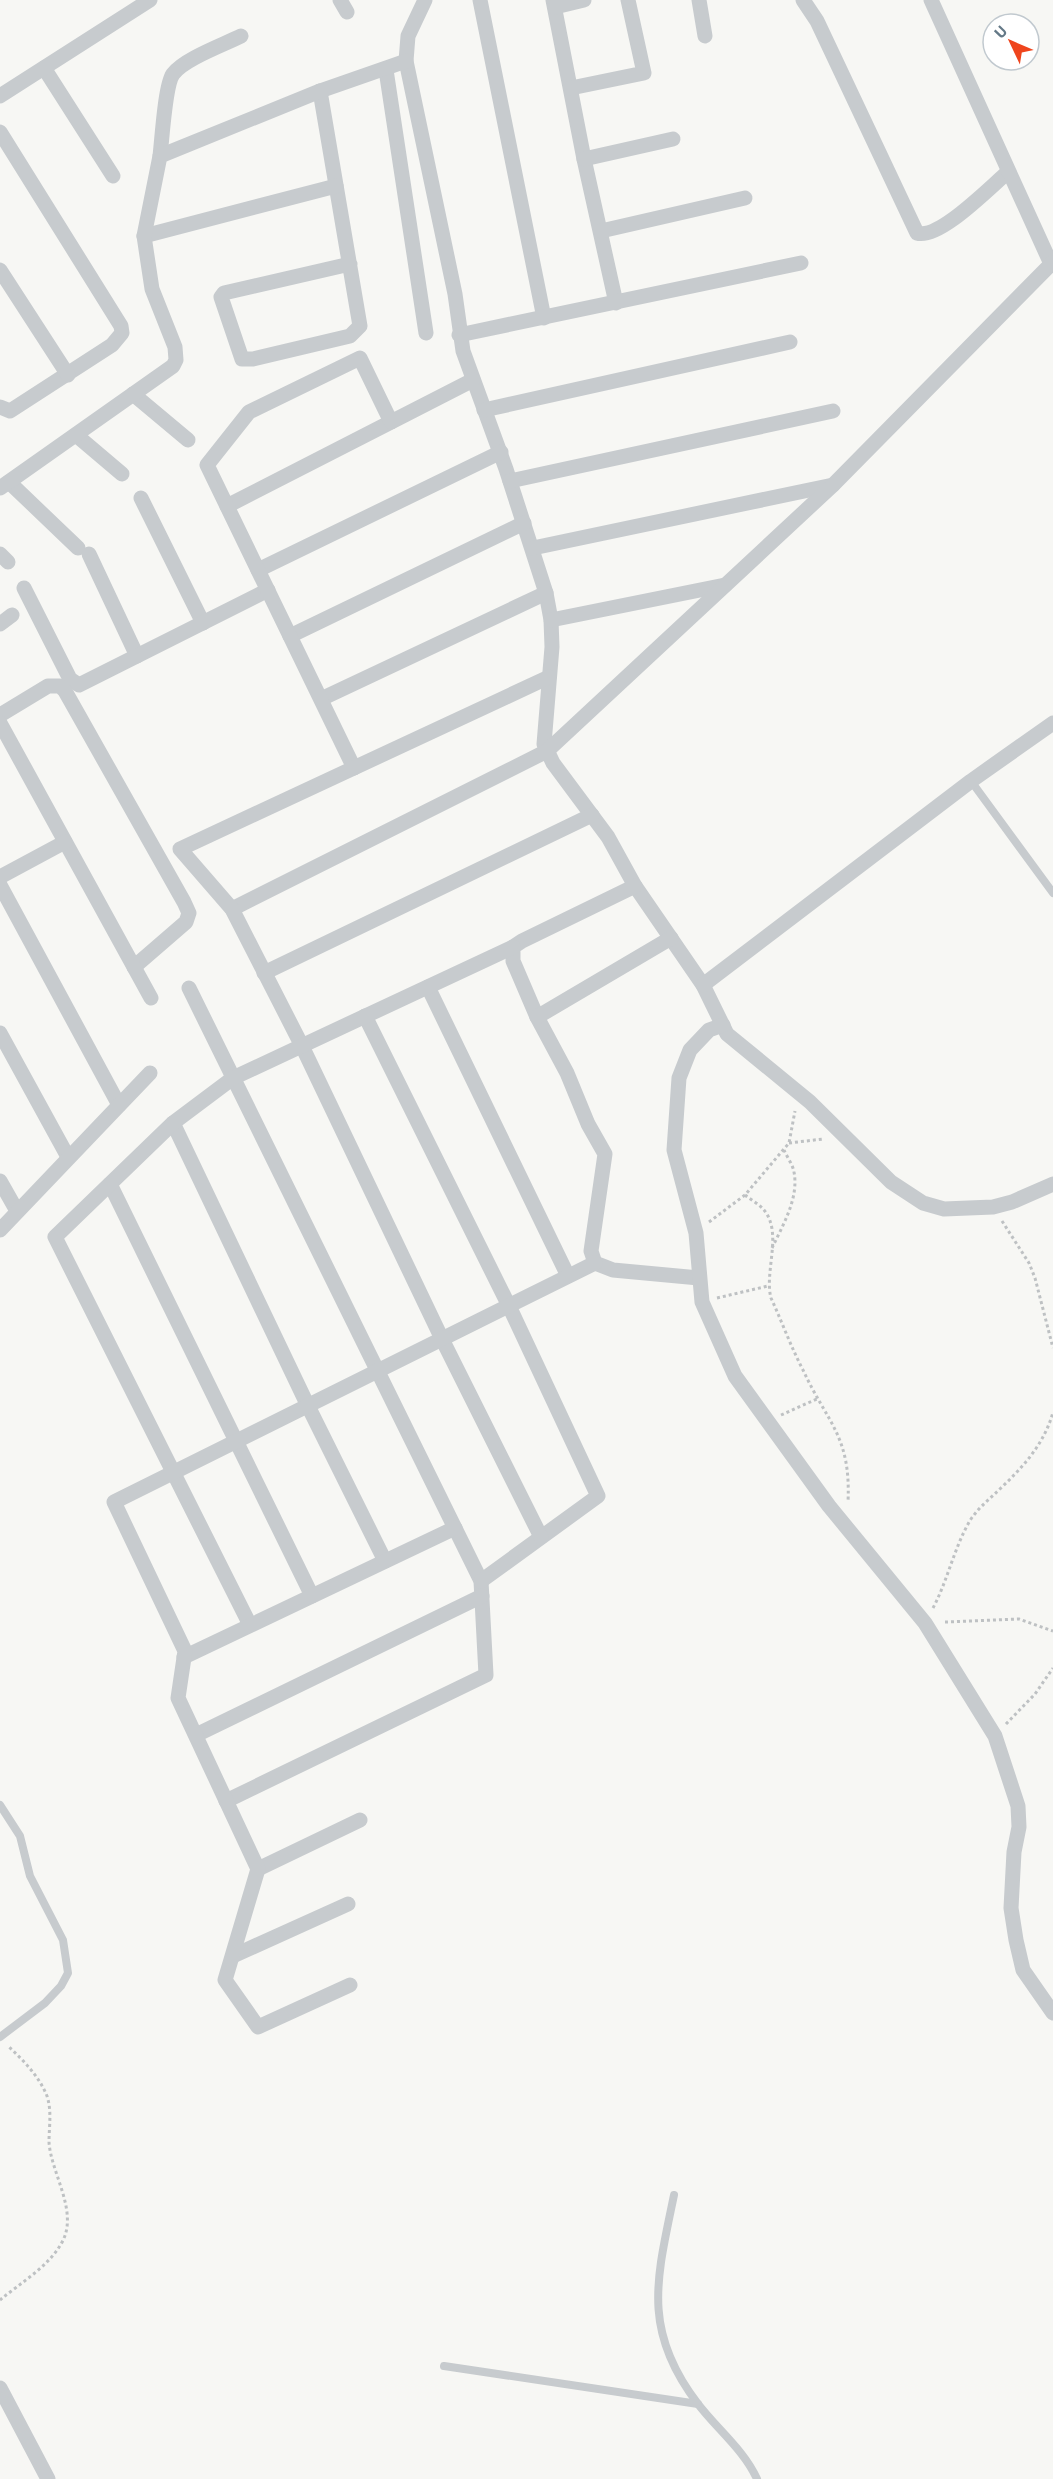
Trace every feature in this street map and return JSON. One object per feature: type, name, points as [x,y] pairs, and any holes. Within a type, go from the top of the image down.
[{"type":"street","points":[[0,96],[150,0]]},
{"type":"street","points":[[426,0],[408,36],[406,61],[455,294],[459,335],[524,522],[552,620],[544,730],[547,751],[560,774],[592,815],[635,886],[703,985],[727,1034],[845,1135],[891,1182],[923,1203],[944,1209],[993,1207],[1012,1202],[1053,1184]]},
{"type":"street","points":[[480,0],[544,318]]},
{"type":"street","points":[[584,0],[554,4],[584,159],[602,231],[616,303]]},
{"type":"street","points":[[571,88],[644,73],[628,0]]},
{"type":"street","points":[[699,0],[705,36]]},
{"type":"street","points":[[803,0],[817,21],[917,233],[932,233],[946,225],[1008,172]]},
{"type":"street","points":[[232,909],[547,751],[833,485],[1052,263],[1008,172],[957,51],[931,0]]},
{"type":"street","points":[[137,656],[84,551],[4,485],[172,366],[176,360],[175,347],[152,289],[144,236],[160,156],[169,88],[174,72],[183,65],[241,36]]},
{"type":"street","points":[[160,156],[320,91],[386,70],[406,61]]},
{"type":"street","points":[[44,68],[113,176]]},
{"type":"street","points":[[386,70],[426,333]]},
{"type":"street","points":[[320,91],[360,320],[358,331],[350,336],[318,344],[253,359],[242,358],[221,297],[224,293],[350,264]]},
{"type":"street","points":[[0,132],[121,326],[122,333],[118,340],[68,375],[9,411],[0,406]]},
{"type":"street","points":[[584,159],[673,139]]},
{"type":"street","points":[[144,236],[336,186]]},
{"type":"street","points":[[602,231],[745,198]]},
{"type":"street","points":[[459,335],[801,263]]},
{"type":"street","points":[[0,270],[68,375]]},
{"type":"street","points":[[484,410],[790,342]]},
{"type":"street","points":[[354,768],[207,465],[249,412],[360,357],[391,422]]},
{"type":"street","points":[[227,506],[473,380]]},
{"type":"street","points":[[133,394],[188,440]]},
{"type":"street","points":[[510,481],[833,411]]},
{"type":"street","points":[[76,435],[122,474]]},
{"type":"street","points":[[258,570],[501,452]]},
{"type":"street","points":[[532,548],[833,485]]},
{"type":"street","points":[[141,498],[203,623]]},
{"type":"street","points":[[290,636],[524,522]]},
{"type":"street","points":[[552,620],[725,585]]},
{"type":"street","points":[[24,588],[70,679],[79,685],[268,590]]},
{"type":"street","points":[[321,699],[546,593]]},
{"type":"street","points":[[541,1537],[442,1339],[302,1046],[232,909],[180,849],[549,677]]},
{"type":"street","points":[[0,715],[48,686],[60,686],[65,690],[184,902],[189,913],[186,922],[134,967]]},
{"type":"street","points":[[0,723],[151,998]]},
{"type":"street","points":[[703,985],[971,781],[1053,723]]},
{"type":"street","points":[[264,973],[592,815]]},
{"type":"street","points":[[0,877],[65,842]]},
{"type":"street","points":[[0,885],[118,1105]]},
{"type":"street","points":[[250,1625],[175,1472],[55,1238],[173,1123],[233,1078],[513,947],[635,886]]},
{"type":"street","points":[[537,1017],[671,938]]},
{"type":"street","points":[[513,947],[513,961],[537,1017],[567,1073],[588,1124],[605,1154],[591,1251],[595,1263]]},
{"type":"street","points":[[428,987],[568,1276]]},
{"type":"street","points":[[189,988],[455,1528],[481,1589],[486,1675],[226,1801]]},
{"type":"street","points":[[196,1735],[481,1589],[541,1537],[598,1496],[509,1306],[365,1017]]},
{"type":"street","points":[[723,1025],[709,1030],[690,1050],[679,1078],[674,1150],[696,1233],[702,1302],[735,1376],[804,1473],[925,1623],[994,1736],[1018,1806],[1011,1908],[1016,1940],[1023,1970],[1053,2013]]},
{"type":"street","points":[[0,1033],[68,1158]]},
{"type":"street","points":[[0,1230],[150,1073]]},
{"type":"street","points":[[173,1123],[308,1406],[386,1561]]},
{"type":"street","points":[[0,1181],[17,1211]]},
{"type":"street","points":[[110,1184],[312,1596]]},
{"type":"street","points":[[350,1986],[258,2027],[225,1980],[258,1869],[178,1698],[185,1651],[114,1502],[595,1263],[613,1270],[699,1278]]},
{"type":"street","points":[[184,1657],[455,1528]]},
{"type":"street","points":[[258,1869],[360,1820]]},
{"type":"street","points":[[233,1956],[348,1904]]},
{"type":"street","points":[[0,2388],[48,2479]]},
{"type":"lane","points":[[971,781],[1053,893]]},
{"type":"lane","points":[[0,1805],[20,1836],[30,1876],[63,1940],[68,1973],[61,1986],[45,2003],[0,2037]]},
{"type":"lane","points":[[674,2195],[660,2268],[658,2320],[670,2358],[698,2404],[743,2455],[758,2479]]},
{"type":"lane","points":[[444,2366],[698,2404]]},
{"type":"path","points":[[696,1233],[745,1195],[789,1143],[798,1094]]},
{"type":"path","points":[[789,1143],[845,1135]]},
{"type":"path","points":[[771,1250],[791,1204],[794,1185],[794,1171],[784,1149]]},
{"type":"path","points":[[745,1195],[765,1211],[771,1230],[768,1286],[804,1372],[837,1428],[844,1449],[849,1476],[847,1528]]},
{"type":"path","points":[[993,1207],[1029,1263],[1053,1348]]},
{"type":"path","points":[[702,1302],[768,1286]]},
{"type":"path","points":[[769,1421],[819,1398]]},
{"type":"path","points":[[1053,1412],[1047,1432],[1026,1462],[981,1504],[961,1536],[938,1598],[925,1623],[1019,1619],[1053,1631]]},
{"type":"path","points":[[994,1736],[1035,1694],[1053,1668]]},
{"type":"path","points":[[0,2300],[43,2264],[61,2244],[66,2230],[62,2186],[49,2142],[47,2097],[34,2074],[8,2045]]}]
